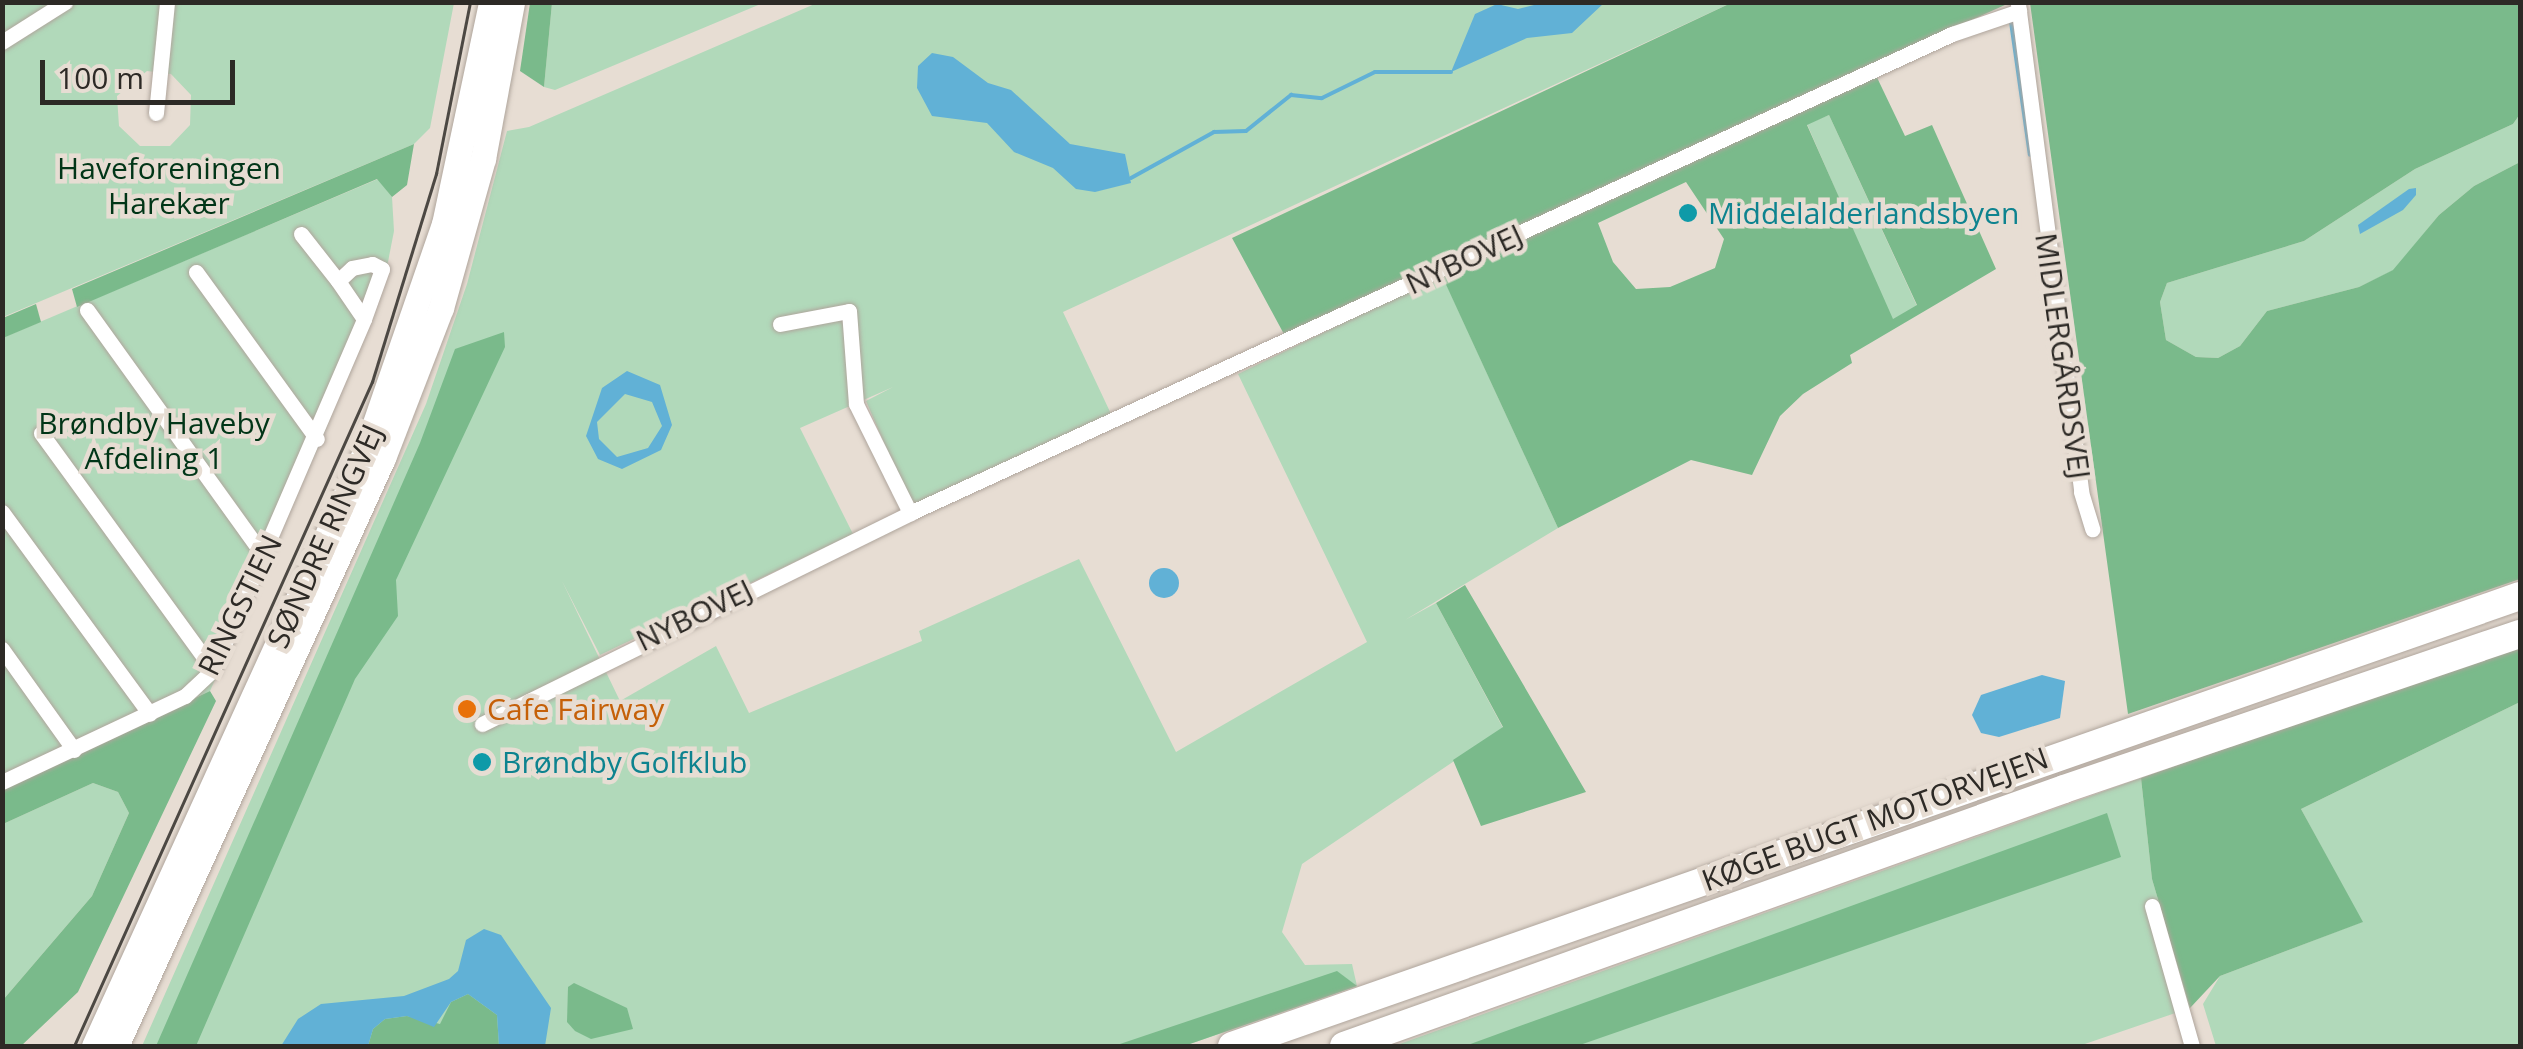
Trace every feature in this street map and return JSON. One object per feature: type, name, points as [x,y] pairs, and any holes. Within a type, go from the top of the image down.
[{"type":"highway","name":"KØGE BUGT MOTORVEJEN","points":[[1232,1046],[2520,596]]},
{"type":"highway","name":"KØGE BUGT MOTORVEJEN","points":[[1344,1046],[2064,789],[2520,634]]},
{"type":"main road","name":"SØNDRE RINGVEJ","points":[[94,1046],[372,433],[444,224],[492,2]]},
{"type":"main road","name":"SØNDRE RINGVEJ","points":[[116,1046],[383,458],[441,308],[483,160],[512,2]]},
{"type":"street","points":[[2,42],[39,10],[65,2]]},
{"type":"street","points":[[156,112],[167,2]]},
{"type":"street","name":"NYBOVEJ","points":[[482,724],[910,513],[1952,34],[2019,7]]},
{"type":"street","name":"MIDLERGÅRDSVEJ","points":[[2019,7],[2078,473],[2092,529]]},
{"type":"street","points":[[300,234],[364,320]]},
{"type":"street","name":"RINGSTIEN","points":[[2,782],[185,696],[213,670],[317,439],[382,268],[359,264],[338,282]]},
{"type":"street","points":[[196,272],[317,439]]},
{"type":"street","points":[[86,310],[265,558]]},
{"type":"street","points":[[780,324],[849,311],[856,404],[910,513]]},
{"type":"street","points":[[41,433],[213,670]]},
{"type":"street","points":[[2,512],[150,714]]},
{"type":"street","points":[[2,649],[74,750]]},
{"type":"street","points":[[2152,906],[2192,1046]]},
{"type":"green space","points":[[552,2],[763,3],[555,90],[544,87]]},
{"type":"green space","name":"Haveforeningen Harekær","points":[[3,3],[454,3],[430,128],[414,144],[3,317]],"holes":[[[147,71],[171,74],[191,95],[190,125],[170,146],[140,146],[119,126],[117,96]]]},
{"type":"green space","points":[[530,3],[552,3],[544,87],[520,71]]},
{"type":"green space","name":"Brøndby Golfklub","points":[[817,3],[1731,3],[1063,312],[1112,416],[913,510],[866,401],[893,387],[800,428],[853,534],[600,655],[562,581],[620,701],[716,646],[749,713],[922,641],[919,631],[1079,559],[1176,752],[1367,642],[1238,374],[1442,275],[1558,528],[1405,620],[1436,603],[1503,728],[1302,864],[1282,932],[1305,965],[1352,964],[1357,986],[1184,1046],[142,1046],[426,404],[467,284],[507,131],[529,127]]},
{"type":"green space","points":[[1731,3],[2005,5],[1871,65],[1905,136],[1932,125],[1996,269],[1850,355],[1852,363],[1803,394],[1780,416],[1752,475],[1691,460],[1558,528],[1437,265],[1285,336],[1232,238]],"holes":[[[1829,115],[1917,305],[1893,319],[1807,125]],[[1686,182],[1724,239],[1715,268],[1670,287],[1636,289],[1613,262],[1598,223]]]},
{"type":"green space","points":[[2030,3],[2520,3],[2520,114],[2513,124],[2415,169],[2304,241],[2167,283],[2160,302],[2166,340],[2196,357],[2218,358],[2240,346],[2267,311],[2359,287],[2393,270],[2439,215],[2474,186],[2520,162],[2520,579],[2128,714]]},
{"type":"green space","points":[[2520,114],[2520,162],[2474,186],[2439,215],[2394,270],[2359,287],[2267,311],[2240,346],[2218,358],[2196,357],[2166,340],[2160,302],[2167,283],[2304,241],[2415,169],[2513,124]]},
{"type":"green space","points":[[1829,115],[1917,306],[1892,320],[1807,124]]},
{"type":"green space","points":[[414,144],[407,185],[392,197],[377,179],[77,307],[72,289]]},
{"type":"green space","name":"Brøndby Haveby Afdeling 1","points":[[378,179],[392,197],[394,231],[387,267],[324,434],[210,691],[3,789],[2,338]]},
{"type":"green space","points":[[36,304],[41,322],[3,338],[3,318]]},
{"type":"green space","points":[[504,332],[505,347],[396,580],[398,616],[355,679],[196,1046],[156,1046],[420,443],[455,349]]},
{"type":"green space","points":[[1465,585],[1586,792],[1481,826],[1453,760],[1503,727],[1436,603]]},
{"type":"green space","points":[[2520,645],[2520,702],[2301,809],[2363,922],[2220,976],[2190,1008],[2152,879],[2141,778]]},
{"type":"green space","points":[[210,691],[216,701],[78,992],[21,1046],[3,1046],[3,1000],[92,896],[129,813],[118,792],[93,783],[3,824],[2,789]]},
{"type":"green space","points":[[2520,702],[2520,1046],[2216,1046],[2203,1004],[2220,976],[2362,922],[2301,809]]},
{"type":"green space","points":[[2141,778],[2152,879],[2190,1008],[2079,1046],[1394,1046]]},
{"type":"green space","points":[[93,783],[118,792],[129,813],[92,896],[3,1000],[3,824]]},
{"type":"green space","points":[[2107,813],[2121,857],[1577,1046],[1465,1046]]},
{"type":"green space","points":[[1337,971],[1357,986],[1184,1046],[1114,1046]]},
{"type":"green space","points":[[574,983],[627,1008],[633,1029],[591,1039],[575,1031],[567,1022],[568,987]]},
{"type":"green space","points":[[468,994],[497,1015],[499,1046],[368,1046],[373,1029],[385,1019],[407,1016],[440,1024],[451,1002]]},
{"type":"water","points":[[1546,2],[1604,3],[1572,33],[1527,38],[1451,72],[1475,14],[1497,4],[1518,9]]},
{"type":"water","points":[[932,53],[953,57],[988,83],[1011,90],[1070,144],[1125,154],[1131,183],[1095,192],[1076,189],[1053,168],[1014,152],[987,123],[932,116],[917,88],[918,66]]},
{"type":"water","points":[[2416,188],[2416,195],[2403,210],[2360,234],[2358,225]]},
{"type":"water","points":[[627,371],[660,385],[672,425],[661,450],[622,469],[598,459],[586,436],[602,388]],"holes":[[[625,394],[652,402],[662,426],[648,448],[617,457],[599,439],[597,422]]]},
{"type":"water","points":[[1164,568],[1175,572],[1179,583],[1175,594],[1164,598],[1153,594],[1149,583],[1153,572]]},
{"type":"water","points":[[2042,675],[2065,681],[2060,718],[1999,737],[1981,733],[1972,715],[1981,695]]},
{"type":"water","points":[[484,929],[501,935],[551,1008],[545,1046],[499,1046],[497,1015],[468,994],[451,1002],[434,1027],[407,1016],[385,1019],[373,1029],[368,1046],[281,1046],[298,1019],[321,1004],[404,996],[449,979],[458,971],[466,940]]},
{"type":"waterway","points":[[2011,22],[2030,155]]},
{"type":"waterway","points":[[1131,178],[1214,132],[1246,131],[1291,95],[1322,98],[1375,72],[1451,72]]},
{"type":"tram line","points":[[74,1046],[372,382],[436,174],[470,2]]},
{"type":"place","name":"Middelalderlandsbyen","points":[[1688,213]]},
{"type":"place","name":"Cafe Fairway","points":[[467,709]]},
{"type":"place","name":"Brøndby Golfklub","points":[[482,762]]}]
